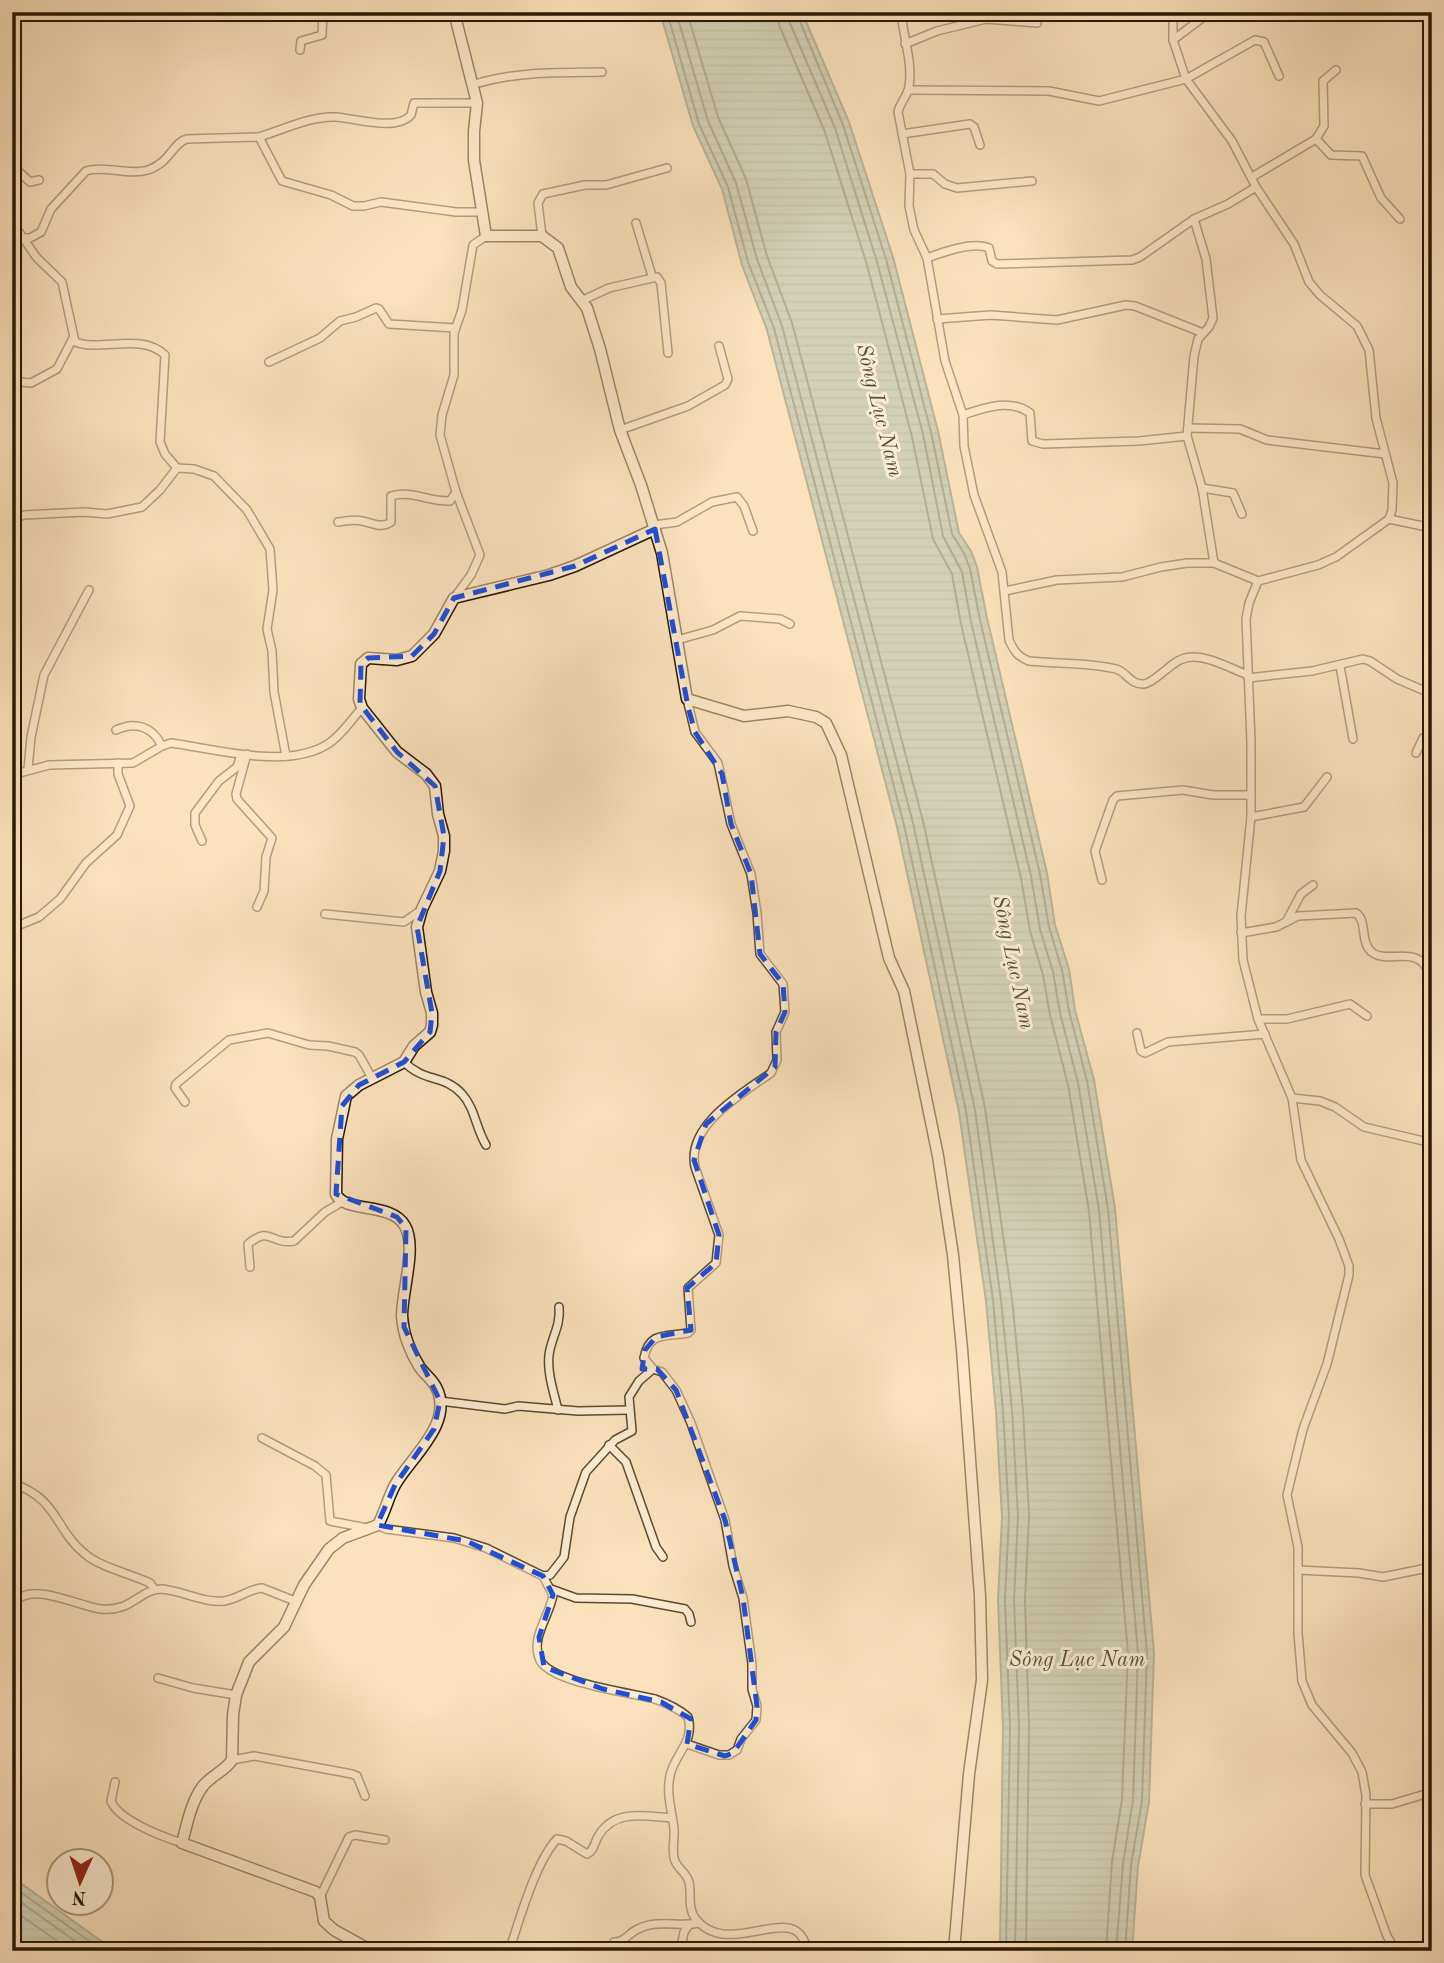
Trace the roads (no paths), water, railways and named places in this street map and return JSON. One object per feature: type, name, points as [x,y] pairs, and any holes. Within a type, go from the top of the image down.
[{"type":"street","points":[[300,50],[304,39],[322,35],[323,12]]},
{"type":"street","points":[[454,12],[478,103],[474,160],[486,236]]},
{"type":"street","points":[[901,12],[909,90],[900,104],[902,134],[910,174],[909,206],[914,229],[927,258],[945,361],[963,415],[966,459],[974,495],[997,554],[1005,591],[1009,640],[1017,655],[1023,659],[1115,668],[1139,684],[1149,682],[1180,660],[1189,657],[1203,658],[1248,676],[1312,671],[1363,659],[1396,679],[1432,694]]},
{"type":"street","points":[[1005,591],[1057,580],[1122,577],[1187,563],[1214,563],[1258,581],[1318,565],[1336,557],[1389,519],[1392,510],[1393,483],[1376,418],[1369,350],[1357,326],[1320,295],[1309,282],[1294,244],[1256,187],[1232,141],[1186,79],[1174,40],[1173,12]]},
{"type":"street","points":[[1174,40],[1210,12]]},
{"type":"street","points":[[905,44],[937,31],[986,19],[1037,23]]},
{"type":"street","points":[[909,90],[1049,91],[1099,100],[1186,79],[1255,40],[1264,42],[1279,76]]},
{"type":"street","points":[[1252,177],[1316,139],[1324,126],[1325,77],[1336,70]]},
{"type":"street","points":[[472,85],[520,74],[602,72]]},
{"type":"street","points":[[24,239],[41,232],[51,209],[86,171],[148,170],[167,160],[178,143],[187,139],[259,137],[322,118],[367,122],[402,121],[411,115],[414,103],[478,103]]},
{"type":"street","points":[[902,134],[970,124],[974,127],[980,145]]},
{"type":"street","points":[[259,137],[280,178],[287,184],[331,195],[353,206],[380,202],[456,212],[482,212]]},
{"type":"street","points":[[1316,139],[1331,155],[1362,156],[1381,198],[1400,219]]},
{"type":"street","points":[[12,168],[30,182],[39,180]]},
{"type":"street","points":[[542,236],[538,203],[542,194],[606,185],[667,168]]},
{"type":"street","points":[[910,174],[933,174],[945,184],[957,188],[1032,181]]},
{"type":"street","points":[[927,258],[981,246],[989,248],[992,261],[997,264],[1125,261],[1140,257],[1194,219],[1228,204],[1256,187]]},
{"type":"street","points":[[1194,219],[1206,259],[1213,318],[1198,339],[1194,356],[1187,432],[1202,488],[1214,563]]},
{"type":"street","points":[[12,222],[37,258],[62,282],[75,342],[83,345],[140,344],[159,350],[165,355],[160,442],[166,454],[177,468],[194,469],[214,476],[247,510],[270,549],[273,590],[267,629],[272,651],[275,700],[286,756]]},
{"type":"street","points":[[636,223],[652,276]]},
{"type":"street","points":[[232,1760],[236,1695],[249,1662],[284,1627],[295,1601],[329,1549],[343,1538],[373,1526],[395,1485],[434,1429],[439,1416],[438,1389],[419,1365],[404,1327],[404,1287],[410,1251],[406,1228],[397,1217],[380,1210],[342,1202],[336,1194],[337,1139],[342,1106],[350,1092],[404,1062],[414,1046],[430,1032],[433,1019],[426,992],[417,928],[422,909],[440,871],[444,851],[435,786],[426,774],[397,752],[362,708],[359,678],[364,660],[397,660],[412,656],[434,634],[447,613],[449,604],[471,575],[480,555],[456,492],[440,435],[442,415],[453,375],[455,328],[462,310],[473,245],[486,236],[542,236],[558,248],[565,274],[587,308],[620,430],[655,527],[666,570],[695,732],[718,763],[731,824],[751,874],[760,954],[783,984],[785,1012],[776,1032],[775,1067],[771,1073],[725,1105],[706,1124],[698,1144],[695,1167],[719,1235],[716,1262],[688,1289],[691,1330],[688,1333],[656,1337],[648,1344],[644,1358],[653,1369],[667,1377],[680,1397],[725,1520],[733,1566],[743,1598],[752,1664],[752,1689],[757,1706],[756,1720],[733,1753],[725,1756],[687,1744]]},
{"type":"street","points":[[581,301],[594,293],[657,276],[661,283],[668,353]]},
{"type":"street","points":[[937,319],[991,315],[1057,320],[1135,306],[1203,333]]},
{"type":"street","points":[[269,362],[320,338],[340,321],[376,307],[389,324],[455,328]]},
{"type":"street","points":[[12,381],[31,383],[57,369],[73,338]]},
{"type":"street","points":[[620,430],[683,408],[725,385],[728,379],[719,346]]},
{"type":"street","points":[[963,415],[989,406],[1019,407],[1030,413],[1032,441],[1043,444],[1139,441],[1187,432],[1240,429],[1267,440],[1385,454]]},
{"type":"street","points":[[12,519],[24,515],[84,512],[107,514],[142,507],[160,491],[177,468]]},
{"type":"street","points":[[1202,488],[1233,493],[1241,514]]},
{"type":"street","points":[[338,522],[363,521],[388,525],[391,523],[391,496],[418,495],[436,502],[450,501],[456,492]]},
{"type":"street","points":[[454,598],[562,570],[655,527],[677,522],[712,502],[737,496],[744,506],[753,531]]},
{"type":"street","points":[[1389,519],[1432,528]]},
{"type":"street","points":[[1258,581],[1246,619],[1251,817],[1241,933],[1247,982],[1258,1019],[1292,1098],[1301,1160],[1349,1266],[1348,1288],[1327,1364],[1303,1429],[1287,1488],[1298,1547],[1301,1681],[1312,1705],[1357,1762],[1364,1780],[1365,1875],[1387,1936],[1396,1951]]},
{"type":"street","points":[[28,769],[31,737],[44,675],[89,590]]},
{"type":"street","points":[[677,640],[713,630],[740,616],[780,619],[790,624]]},
{"type":"street","points":[[1340,666],[1353,738]]},
{"type":"street","points":[[687,699],[744,716],[788,711],[816,717],[826,723],[841,755],[889,958],[904,991],[938,1156],[953,1255],[980,1596],[982,1680],[969,1774],[954,1951]]},
{"type":"street","points":[[12,775],[49,765],[138,762],[171,743],[244,754],[303,754],[338,736],[362,708]]},
{"type":"street","points":[[116,730],[129,725],[138,726],[151,731],[162,746]]},
{"type":"street","points":[[1416,754],[1419,741],[1432,738]]},
{"type":"street","points":[[202,841],[195,825],[195,813],[219,781],[237,766],[244,754]]},
{"type":"street","points":[[244,754],[237,799],[272,838],[267,857],[264,891],[257,907]]},
{"type":"street","points":[[12,928],[33,921],[60,899],[86,863],[117,835],[130,806],[118,774],[118,763]]},
{"type":"street","points":[[1251,817],[1304,807],[1326,777]]},
{"type":"street","points":[[1102,880],[1096,851],[1113,800],[1117,796],[1183,790],[1213,796],[1251,795]]},
{"type":"street","points":[[1286,923],[1301,894],[1313,885]]},
{"type":"street","points":[[326,914],[404,922],[422,909]]},
{"type":"street","points":[[1241,933],[1276,928],[1298,916],[1359,914],[1366,945],[1374,954],[1416,959],[1423,962],[1432,976]]},
{"type":"street","points":[[1258,1019],[1287,1019],[1350,1004],[1367,1016]]},
{"type":"street","points":[[1137,1033],[1141,1051],[1145,1053],[1168,1042],[1265,1034]]},
{"type":"street","points":[[185,1102],[175,1088],[176,1084],[229,1040],[255,1034],[277,1034],[309,1045],[355,1052],[372,1078]]},
{"type":"street","points":[[404,1062],[421,1076],[446,1082],[463,1094],[486,1145]]},
{"type":"street","points":[[1292,1098],[1320,1101],[1335,1107],[1364,1127],[1432,1143]]},
{"type":"street","points":[[250,1267],[248,1244],[266,1234],[281,1242],[294,1241],[325,1212],[342,1202]]},
{"type":"street","points":[[558,1410],[549,1356],[560,1320],[559,1307]]},
{"type":"street","points":[[543,1576],[550,1575],[564,1557],[570,1517],[586,1472],[609,1445],[632,1430],[629,1410],[631,1391],[653,1369]]},
{"type":"street","points":[[440,1401],[498,1409],[518,1406],[558,1410],[629,1410]]},
{"type":"street","points":[[262,1438],[315,1466],[326,1475],[330,1521],[466,1541],[519,1562],[543,1576],[551,1589],[552,1601],[542,1626],[538,1646],[539,1658],[544,1667],[603,1689],[654,1699],[688,1717],[690,1724],[687,1744],[669,1778],[668,1801],[674,1827],[674,1857],[688,1878],[690,1908],[699,1923],[712,1933],[730,1937],[774,1928],[791,1928],[805,1938],[807,1951]]},
{"type":"street","points":[[609,1445],[626,1462],[656,1547],[663,1558]]},
{"type":"street","points":[[12,1483],[34,1493],[49,1505],[84,1554],[150,1583],[154,1589]]},
{"type":"street","points":[[1298,1570],[1383,1577],[1432,1567]]},
{"type":"street","points":[[12,1605],[20,1597],[40,1594],[103,1609],[120,1608],[154,1589],[177,1590],[211,1601],[221,1601],[262,1588],[295,1601]]},
{"type":"street","points":[[551,1589],[576,1598],[632,1599],[685,1609],[690,1614],[691,1622]]},
{"type":"street","points":[[158,1678],[192,1688],[236,1695]]},
{"type":"street","points":[[182,1843],[194,1801],[203,1786],[232,1760],[254,1756],[352,1774],[357,1776],[365,1796]]},
{"type":"street","points":[[115,1782],[111,1801],[120,1814],[167,1839],[316,1892],[320,1897],[324,1921],[334,1930],[372,1951]]},
{"type":"street","points":[[1365,1804],[1392,1804],[1432,1792]]},
{"type":"street","points":[[509,1951],[528,1896],[557,1839],[566,1841],[587,1854],[592,1851],[600,1832],[608,1822],[617,1817],[672,1818]]},
{"type":"street","points":[[320,1897],[349,1837],[355,1835],[385,1840]]},
{"type":"street","points":[[614,1942],[621,1942],[638,1928],[663,1923],[699,1923]]},
{"type":"street","points":[[674,1951],[681,1947],[684,1932],[689,1925]]},
{"type":"water","name":"Sông Lục Nam","points":[[660,12],[802,12],[849,122],[893,257],[938,431],[959,533],[971,551],[977,567],[1047,873],[1055,925],[1069,969],[1075,1010],[1094,1080],[1115,1208],[1154,1653],[1149,1802],[1138,1866],[1132,1951],[1000,1951],[1003,1727],[998,1600],[1002,1517],[986,1301],[959,1112],[897,827],[767,330],[742,265],[722,189],[693,126]]},
{"type":"water","points":[[12,1877],[46,1901],[46,1918],[69,1918],[115,1951],[12,1951]]}]
